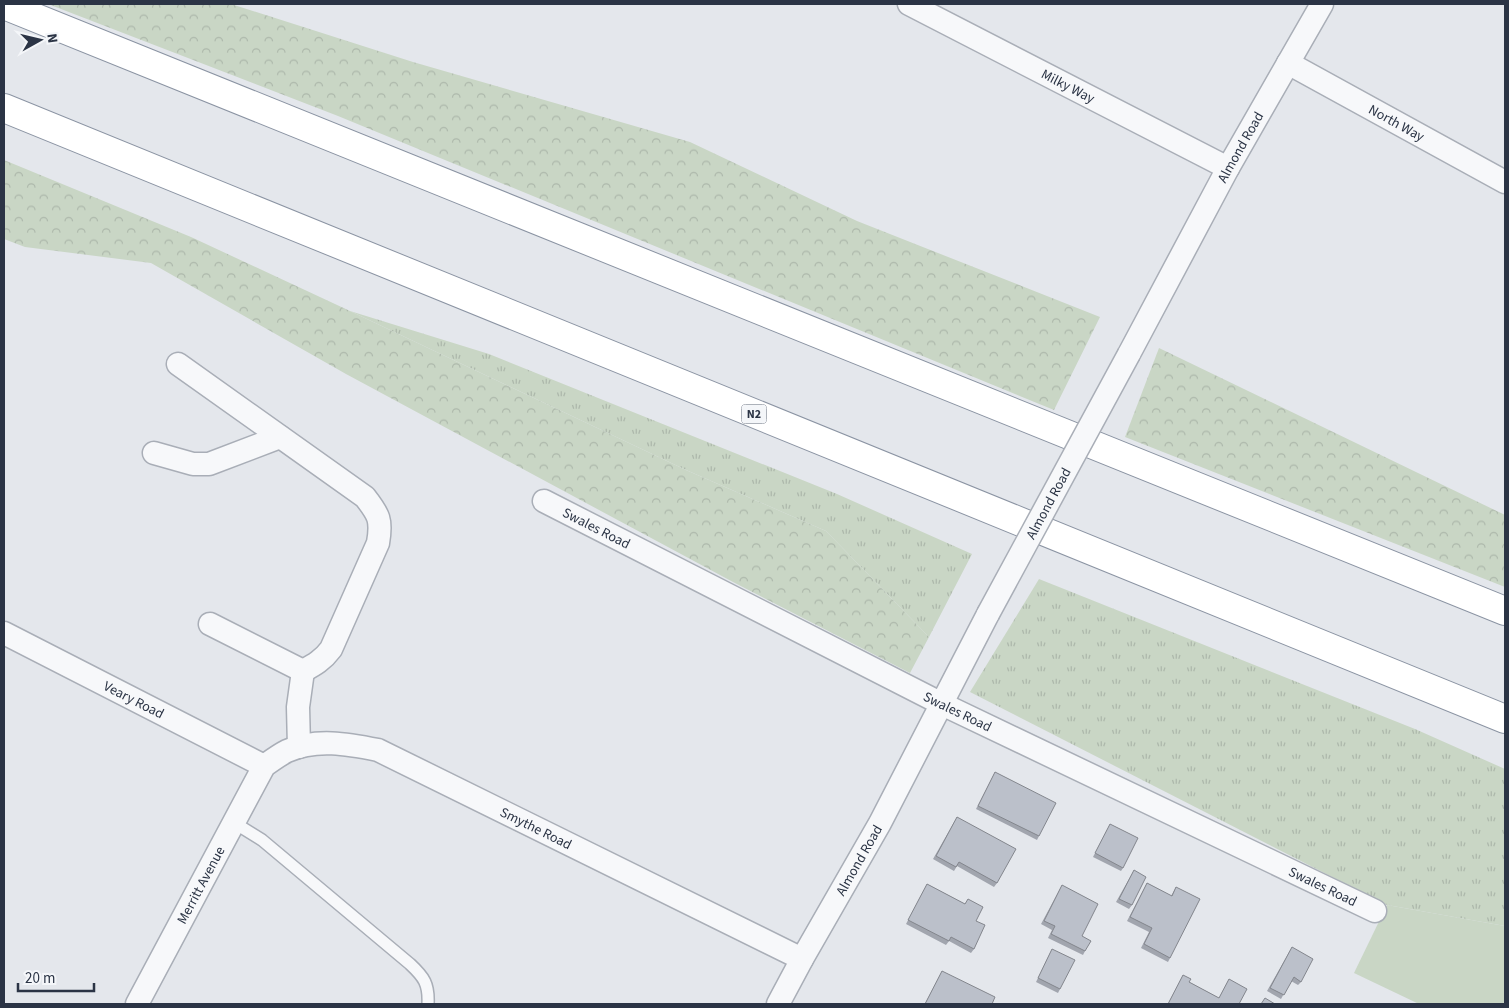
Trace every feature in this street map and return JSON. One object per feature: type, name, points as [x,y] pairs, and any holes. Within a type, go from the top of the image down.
[{"type":"highway","points":[[4,5],[1505,611]]},
{"type":"highway","name":"N2","points":[[4,108],[1505,719]]},
{"type":"street","name":"Milky Way","points":[[909,4],[1228,168]]},
{"type":"street","name":"Almond Road","points":[[778,1004],[880,823],[988,614],[1228,168],[1322,4]]},
{"type":"street","name":"North Way","points":[[1288,63],[1505,182]]},
{"type":"street","points":[[178,364],[365,497],[379,518],[378,543],[331,649],[325,658],[303,671]]},
{"type":"street","points":[[154,453],[193,464],[209,464],[280,437]]},
{"type":"street","name":"Swales Road","points":[[544,501],[942,704],[1375,911]]},
{"type":"street","points":[[210,624],[303,671]]},
{"type":"street","name":"Veary Road","points":[[4,633],[264,766]]},
{"type":"street","points":[[299,747],[298,707],[303,671]]},
{"type":"street","name":"Smythe Road","points":[[264,766],[287,751],[299,747],[321,744],[347,744],[378,750],[797,969]]},
{"type":"street","name":"Merritt Avenue","points":[[138,1004],[264,766]]},
{"type":"street","points":[[792,1004],[797,969]]},
{"type":"lane","points":[[233,822],[262,840],[420,973],[426,982],[429,992],[428,1004]]},
{"type":"green space","points":[[48,4],[231,4],[413,62],[690,142],[857,221],[1100,317],[1054,410],[338,116]]},
{"type":"green space","points":[[4,160],[191,237],[686,470],[826,531],[929,637],[910,673],[733,582],[346,374],[151,263],[25,247],[4,239]]},
{"type":"green space","points":[[350,311],[489,354],[837,494],[972,554],[929,637],[826,531],[686,470]]},
{"type":"green space","points":[[1159,348],[1505,515],[1505,587],[1125,437]]},
{"type":"green space","points":[[1039,579],[1415,729],[1505,769],[1505,926],[1387,905],[970,692]]},
{"type":"green space","points":[[1387,905],[1505,926],[1505,1004],[1419,1004],[1354,973]]},
{"type":"building","points":[[995,772],[1056,803],[1039,836],[978,806]]},
{"type":"building","points":[[957,817],[1016,849],[997,883],[959,862],[956,867],[936,856]]},
{"type":"building","points":[[1110,824],[1138,838],[1123,868],[1095,853]]},
{"type":"building","points":[[1134,870],[1146,877],[1132,905],[1119,899]]},
{"type":"building","points":[[1147,883],[1172,896],[1176,887],[1200,899],[1170,958],[1144,944],[1152,928],[1130,917]]},
{"type":"building","points":[[927,884],[965,904],[968,899],[983,907],[976,921],[985,925],[974,949],[951,937],[949,941],[908,920]]},
{"type":"building","points":[[1062,885],[1098,904],[1082,936],[1091,941],[1085,951],[1051,934],[1055,926],[1044,921]]},
{"type":"building","points":[[1292,947],[1313,959],[1301,982],[1294,977],[1284,995],[1270,988]]},
{"type":"building","points":[[1052,949],[1075,960],[1060,989],[1038,978]]},
{"type":"building","points":[[942,971],[995,997],[992,1004],[925,1004]]},
{"type":"building","points":[[1183,975],[1191,979],[1189,982],[1219,998],[1229,979],[1247,989],[1239,1004],[1168,1004]]},
{"type":"building","points":[[1265,998],[1275,1004],[1261,1004]]}]
